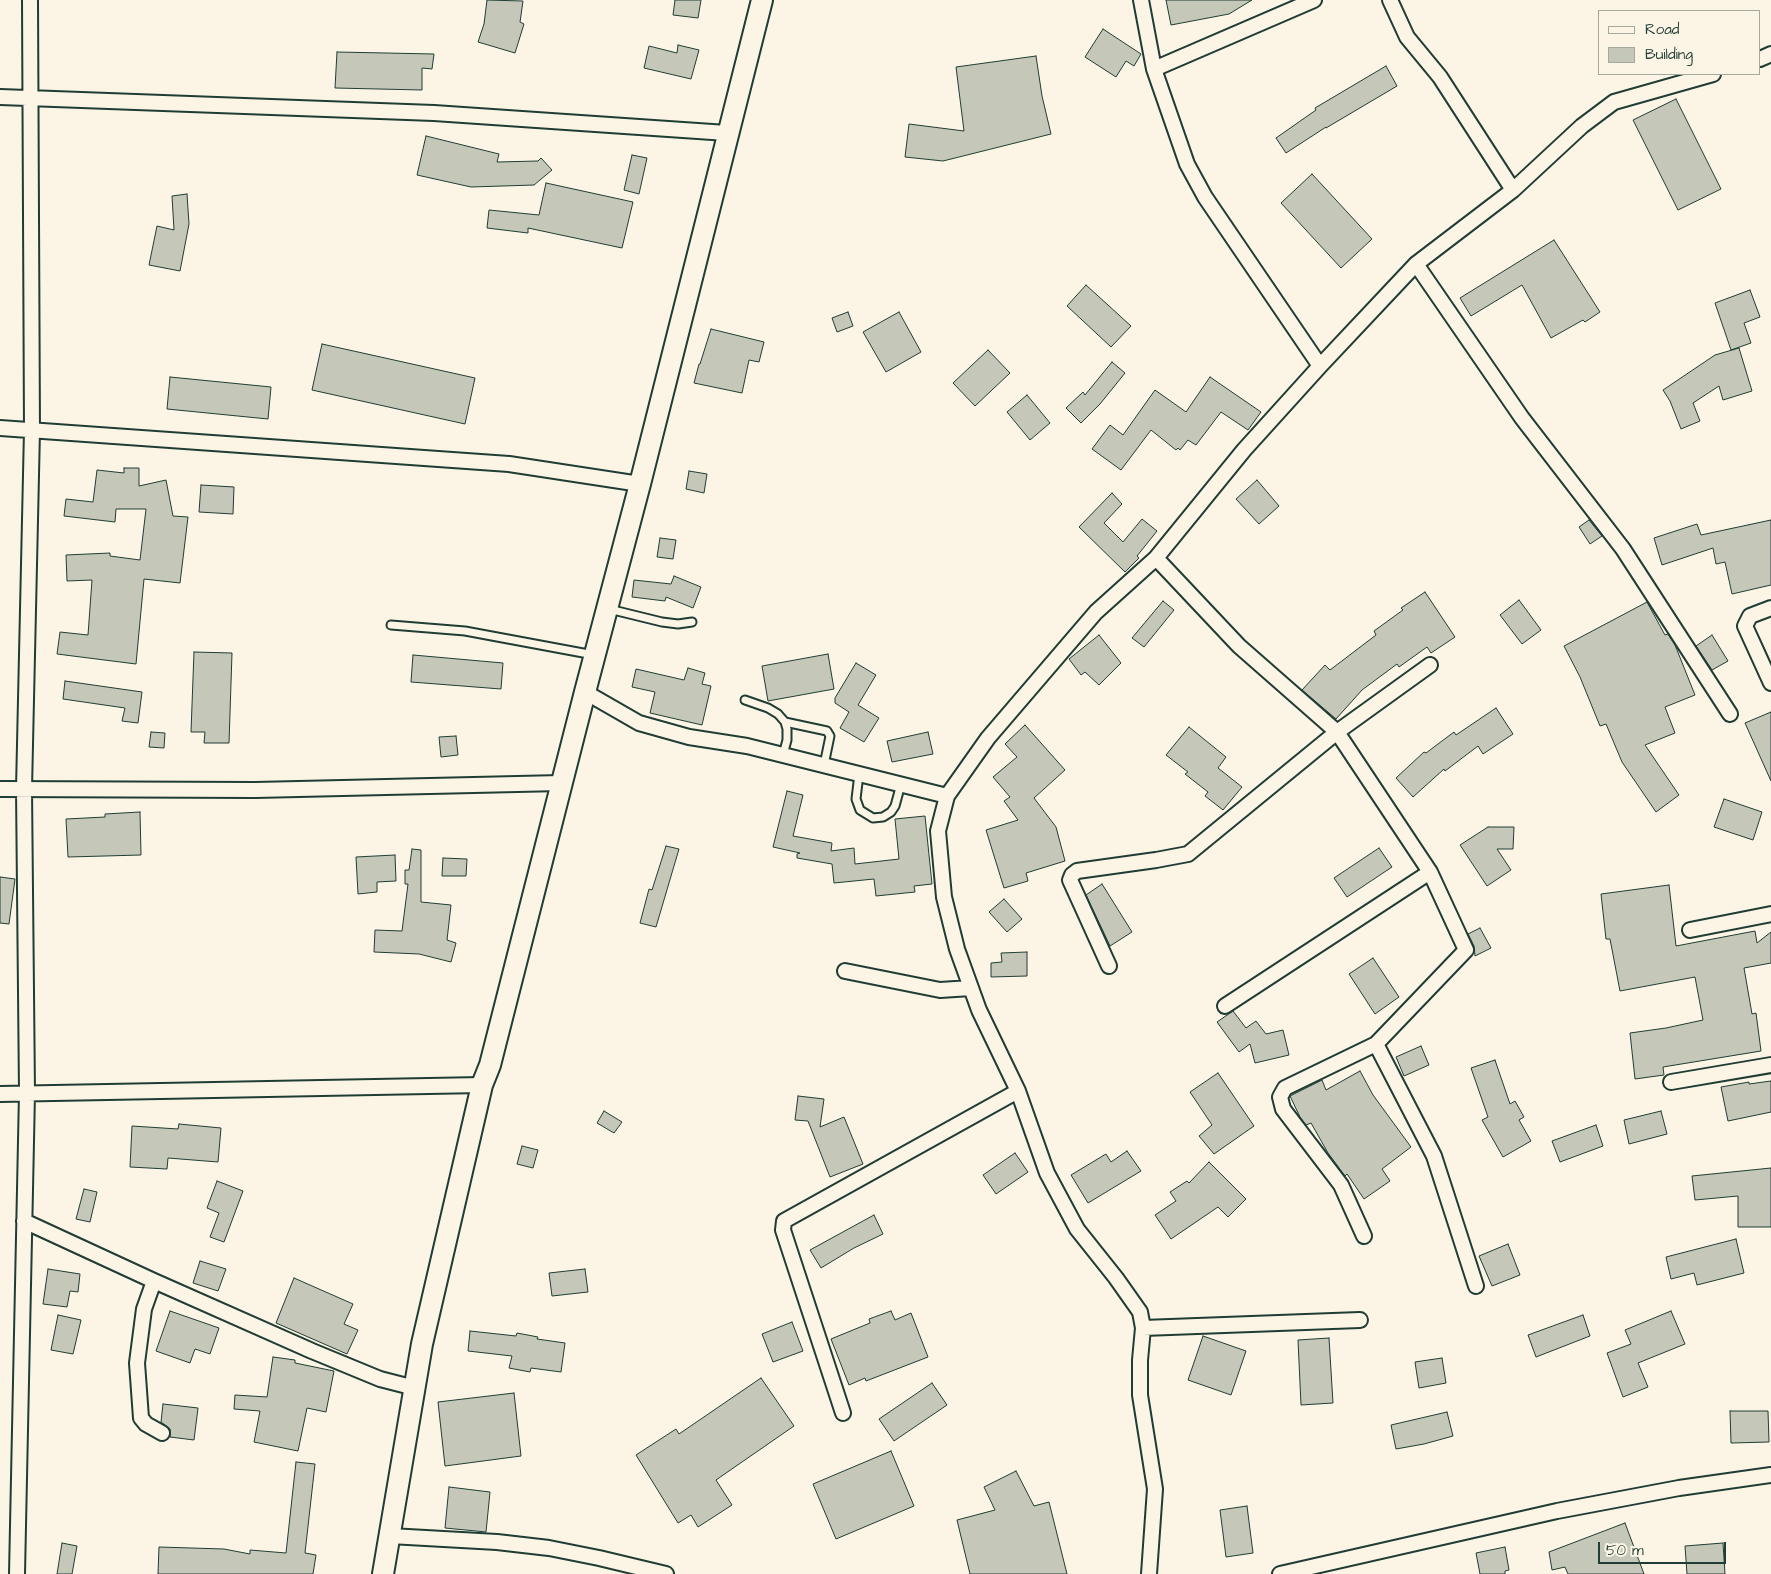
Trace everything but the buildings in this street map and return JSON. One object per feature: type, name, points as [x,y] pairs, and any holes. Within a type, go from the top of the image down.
[{"type":"main road","points":[[383,1574],[424,1334],[482,1086],[490,1065],[584,692],[640,484],[762,0]]},
{"type":"street","points":[[17,1574],[27,1093],[24,789],[32,430],[30,0]]},
{"type":"street","points":[[1141,0],[1154,69],[1187,164],[1206,197],[1320,366]]},
{"type":"street","points":[[1154,69],[1314,0]]},
{"type":"street","points":[[1390,0],[1407,37],[1440,78],[1513,190]]},
{"type":"street","points":[[1149,1574],[1155,1489],[1140,1395],[1140,1360],[1143,1328],[1140,1312],[1078,1228],[1047,1173],[1018,1091],[979,1010],[957,949],[944,897],[938,831],[947,796],[988,738],[1096,612],[1156,558],[1244,450],[1416,264],[1513,190],[1582,126],[1614,102],[1709,75]]},
{"type":"street","points":[[0,98],[434,114],[728,133]]},
{"type":"street","points":[[1416,264],[1522,418],[1623,549],[1730,714]]},
{"type":"street","points":[[0,428],[509,464],[640,484]]},
{"type":"street","points":[[1156,558],[1239,646],[1336,732],[1430,872],[1466,950],[1376,1044],[1285,1088],[1280,1096],[1283,1109],[1341,1184],[1364,1236]]},
{"type":"street","points":[[1771,608],[1750,616],[1745,626],[1771,683]]},
{"type":"street","points":[[1109,966],[1070,880],[1072,875],[1077,871],[1188,854],[1336,732],[1430,665]]},
{"type":"street","points":[[584,692],[639,723],[689,737],[747,746],[947,796]]},
{"type":"street","points":[[0,789],[255,790],[561,784]]},
{"type":"street","points":[[1226,1006],[1430,872]]},
{"type":"street","points":[[1690,930],[1771,914]]},
{"type":"street","points":[[845,970],[940,990],[971,988]]},
{"type":"street","points":[[1376,1044],[1434,1156],[1476,1286]]},
{"type":"street","points":[[1671,1082],[1771,1065]]},
{"type":"street","points":[[0,1094],[482,1086]]},
{"type":"street","points":[[843,1413],[783,1230],[784,1221],[1018,1091]]},
{"type":"street","points":[[24,1221],[154,1281],[380,1379],[415,1388]]},
{"type":"street","points":[[154,1281],[144,1309],[137,1363],[140,1418],[146,1424],[162,1433]]},
{"type":"street","points":[[1143,1328],[1360,1320]]},
{"type":"street","points":[[1280,1574],[1556,1511],[1679,1488],[1771,1475]]},
{"type":"street","points":[[390,1536],[498,1542],[550,1548],[666,1574]]},
{"type":"lane","points":[[607,609],[662,622],[678,624],[692,622]]},
{"type":"lane","points":[[391,625],[465,631],[595,655]]},
{"type":"lane","points":[[745,700],[768,708],[778,714],[785,722],[787,740],[783,755]]},
{"type":"lane","points":[[785,722],[827,731],[830,736],[824,765]]},
{"type":"lane","points":[[859,774],[856,799],[860,810],[873,818],[883,817],[896,806],[901,784]]}]
